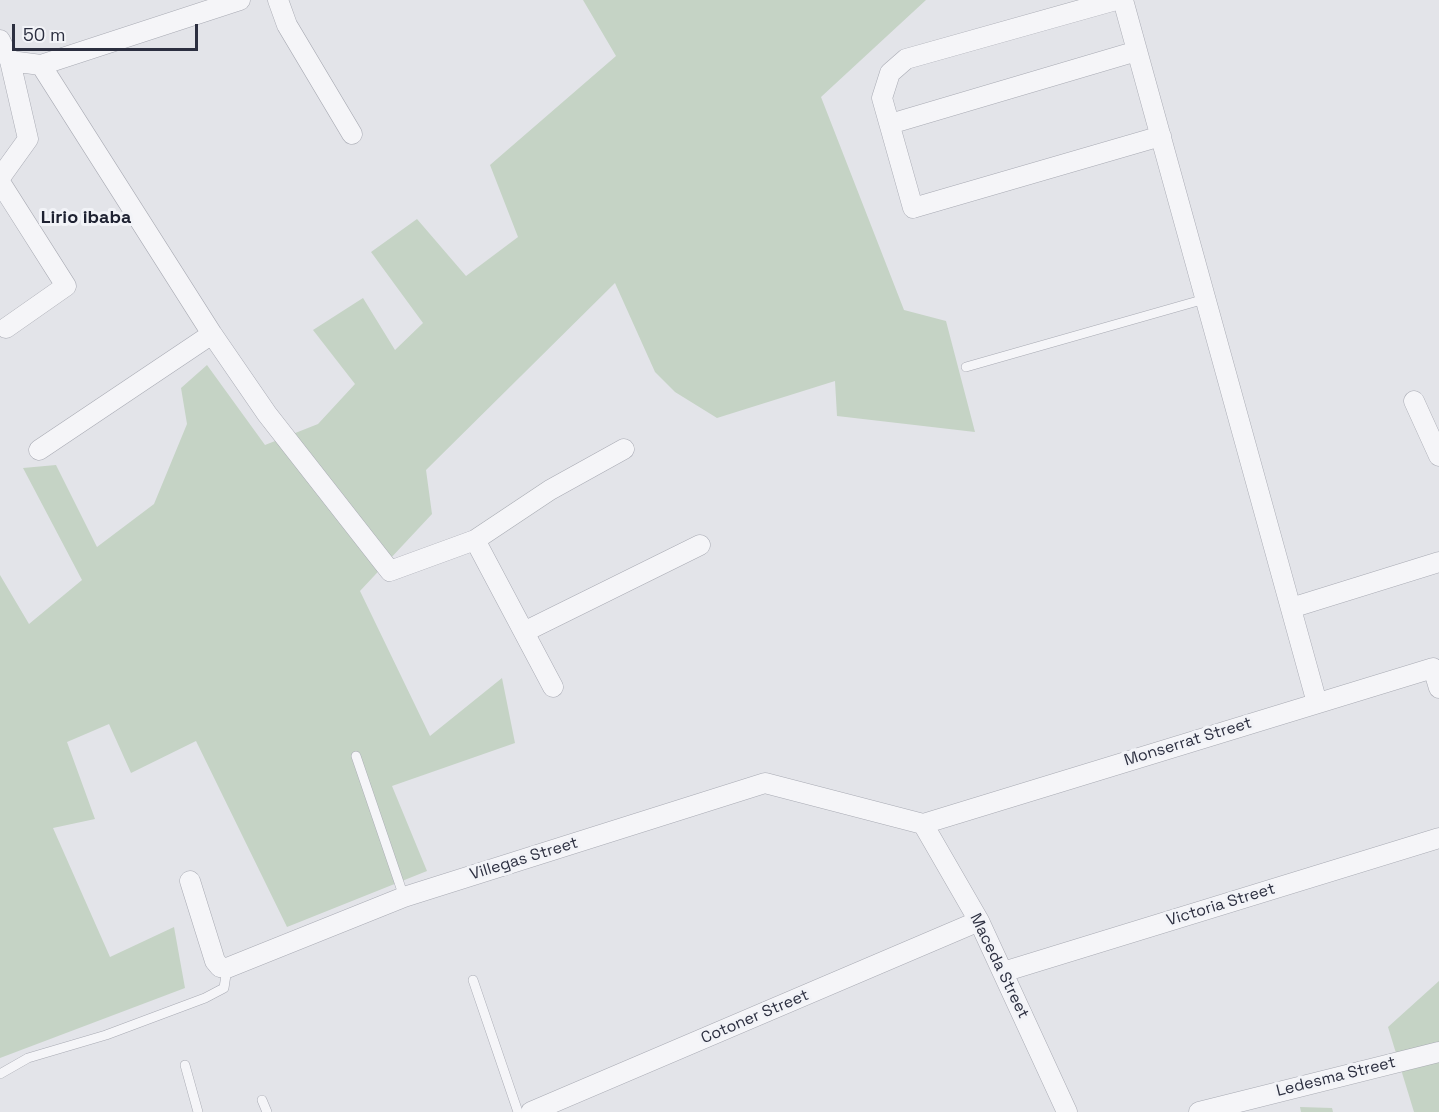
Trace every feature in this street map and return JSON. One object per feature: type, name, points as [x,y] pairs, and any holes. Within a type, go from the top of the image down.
[{"type":"street","points":[[10,61],[41,65],[240,0]]},
{"type":"street","points":[[279,0],[287,25],[352,134]]},
{"type":"street","points":[[1116,0],[906,59],[890,74],[882,98],[914,208],[1161,136]]},
{"type":"street","points":[[1123,0],[1317,703]]},
{"type":"street","points":[[0,40],[10,61],[28,139],[0,180],[66,286],[6,328]]},
{"type":"street","points":[[890,124],[1137,51]]},
{"type":"street","points":[[41,65],[212,334],[267,414],[390,571],[475,540],[550,490],[624,449]]},
{"type":"street","points":[[39,450],[212,334]]},
{"type":"street","points":[[1414,401],[1439,456]]},
{"type":"street","points":[[475,540],[553,687]]},
{"type":"street","points":[[524,632],[700,545]]},
{"type":"street","points":[[1291,608],[1439,562]]},
{"type":"street","name":"Monserrat Street","points":[[923,824],[1433,668],[1439,688]]},
{"type":"street","name":"Villegas Street","points":[[227,968],[404,897],[765,783],[923,824]]},
{"type":"street","name":"Maceda Street","points":[[923,824],[979,921],[1067,1112]]},
{"type":"street","name":"Victoria Street","points":[[1003,972],[1439,838]]},
{"type":"street","points":[[190,881],[215,961],[219,967],[227,968]]},
{"type":"street","name":"Cotoner Street","points":[[531,1112],[979,921]]},
{"type":"street","name":"Ledesma Street","points":[[1199,1112],[1439,1052]]},
{"type":"lane","points":[[966,367],[1205,299]]},
{"type":"lane","points":[[356,756],[404,897]]},
{"type":"lane","points":[[0,1074],[28,1058],[106,1035],[205,998],[224,988],[227,968]]},
{"type":"lane","points":[[473,980],[518,1112]]},
{"type":"lane","points":[[184,1065],[198,1112]]},
{"type":"lane","points":[[262,1100],[267,1112]]},
{"type":"green space","points":[[583,0],[926,0],[821,97],[904,310],[946,321],[975,432],[837,416],[835,381],[717,418],[675,392],[655,372],[615,283],[426,470],[432,514],[360,591],[430,736],[502,678],[515,743],[392,786],[427,871],[287,927],[196,741],[131,773],[109,724],[67,742],[95,819],[53,828],[110,957],[174,927],[185,988],[0,1058],[0,575],[29,624],[82,580],[23,468],[56,465],[97,547],[154,504],[187,424],[181,388],[207,365],[265,445],[318,424],[355,384],[313,330],[363,298],[395,350],[423,323],[371,252],[417,219],[466,276],[518,237],[490,165],[616,56]]},
{"type":"green space","points":[[1439,981],[1439,1112],[1414,1112],[1388,1027]]},
{"type":"green space","points":[[1300,1107],[1332,1108],[1333,1112],[1301,1112]]},
{"type":"district","name":"Lirio ibaba","points":[[86,218]]}]
